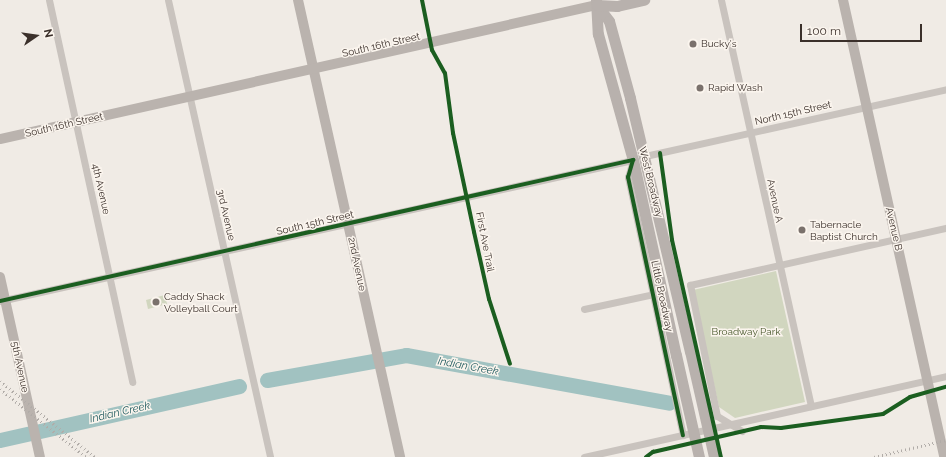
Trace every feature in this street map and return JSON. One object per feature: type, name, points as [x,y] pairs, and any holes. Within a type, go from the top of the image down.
[{"type":"main road","points":[[599,2],[613,6],[644,0]]},
{"type":"main road","name":"West Broadway","points":[[599,2],[609,21],[646,156],[714,457]]},
{"type":"main road","name":"West Broadway","points":[[599,2],[599,41],[633,160],[699,457]]},
{"type":"street","name":"4th Avenue","points":[[48,0],[132,382]]},
{"type":"street","name":"3rd Avenue","points":[[168,0],[270,457]]},
{"type":"street","name":"2nd Avenue","points":[[298,0],[379,369],[400,457]]},
{"type":"street","name":"Avenue A","points":[[721,0],[811,406]]},
{"type":"street","name":"Avenue B","points":[[843,0],[944,457]]},
{"type":"street","name":"South 16th Street","points":[[0,139],[314,69],[599,2]]},
{"type":"street","name":"North 15th Street","points":[[646,156],[946,89]]},
{"type":"street","name":"South 15th Street","points":[[2,300],[633,160]]},
{"type":"street","name":"Little Broadway","points":[[633,160],[628,177],[683,435]]},
{"type":"street","points":[[742,431],[717,416],[690,285],[946,228]]},
{"type":"street","name":"5th Avenue","points":[[0,277],[2,300],[40,457]]},
{"type":"street","points":[[584,309],[654,294]]},
{"type":"street","points":[[584,457],[946,376]]},
{"type":"green space","name":"Broadway Park","points":[[776,271],[805,402],[735,418],[719,407],[693,290]]},
{"type":"green space","name":"Caddy Shack Volleyball Court","points":[[165,295],[167,304],[148,309],[146,300]]},
{"type":"waterway","name":"Indian Creek","points":[[267,380],[406,355],[669,403]]},
{"type":"waterway","name":"Indian Creek","points":[[0,440],[239,386]]},
{"type":"railway","points":[[0,381],[95,457]]},
{"type":"railway","points":[[0,389],[86,457]]},
{"type":"railway","points":[[874,457],[946,440]]},
{"type":"cycle path","name":"First Ave Trail","points":[[422,0],[432,50],[445,73],[453,133],[474,232],[489,299],[510,364]]},
{"type":"cycle path","points":[[660,153],[672,240],[721,457]]},
{"type":"cycle path","points":[[0,301],[633,160],[628,177],[683,435]]},
{"type":"cycle path","points":[[646,457],[653,452],[761,427],[781,428],[883,414],[910,397],[946,387]]},
{"type":"place","name":"Bucky's","points":[[693,44]]},
{"type":"place","name":"Rapid Wash","points":[[700,88]]},
{"type":"place","name":"Tabernacle Baptist Church","points":[[802,230]]},
{"type":"place","name":"Caddy Shack Volleyball Court","points":[[156,302]]}]
